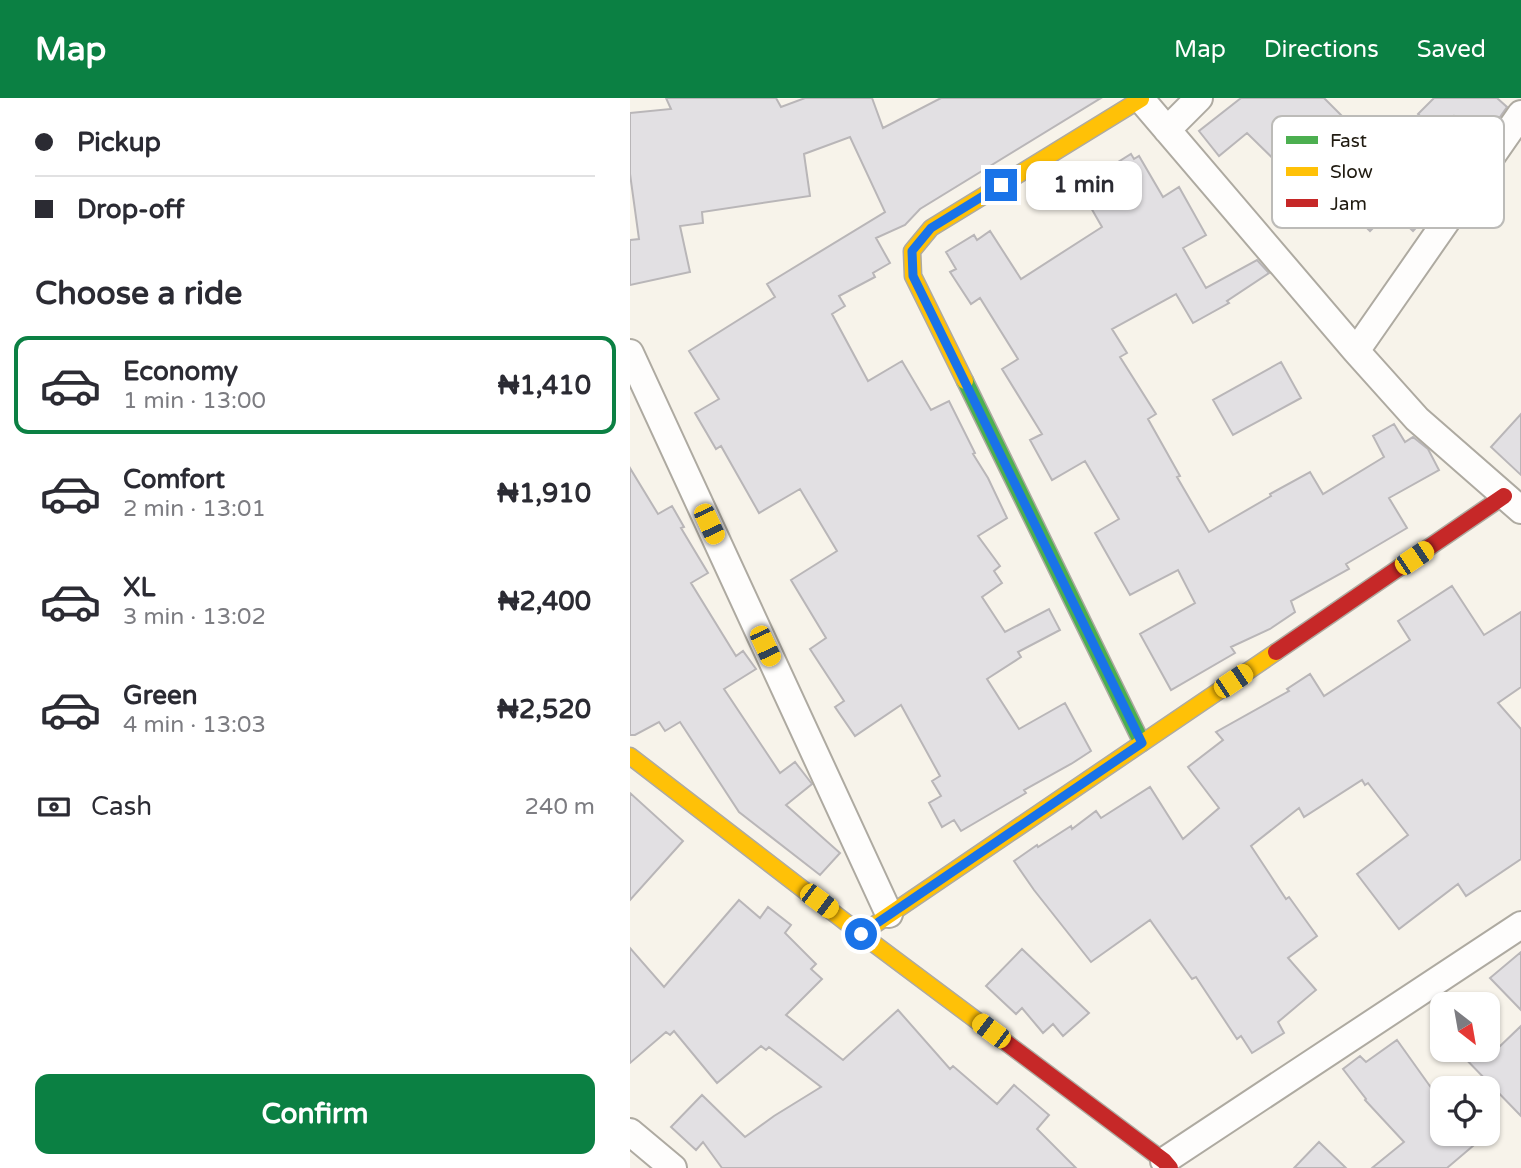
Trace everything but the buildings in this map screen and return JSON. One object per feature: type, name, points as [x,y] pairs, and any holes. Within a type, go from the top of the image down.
[{"type":"street","points":[[861,934],[1142,743],[1513,503],[1417,419],[1140,98],[931,228],[912,251],[913,276],[1142,743]]},
{"type":"street","points":[[1167,130],[1199,98]]},
{"type":"street","points":[[1504,138],[1521,114]]},
{"type":"street","points":[[1356,351],[1442,228]]},
{"type":"street","points":[[630,353],[889,914]]},
{"type":"street","points":[[630,756],[1167,1165],[1521,925]]},
{"type":"street","points":[[630,1132],[673,1168]]},
{"type":"traffic: fast","points":[[965,381],[1142,743]]},
{"type":"traffic: slow","points":[[965,381],[913,276],[912,251],[931,228],[1141,99]]},
{"type":"traffic: slow","points":[[861,934],[1276,652]]},
{"type":"traffic: slow","points":[[630,756],[984,1026]]},
{"type":"traffic: jam","points":[[1276,652],[1504,496]]},
{"type":"traffic: jam","points":[[984,1026],[1170,1168]]},
{"type":"route","points":[[861,934],[1142,743],[913,276],[912,251],[931,228],[1001,185]]}]
